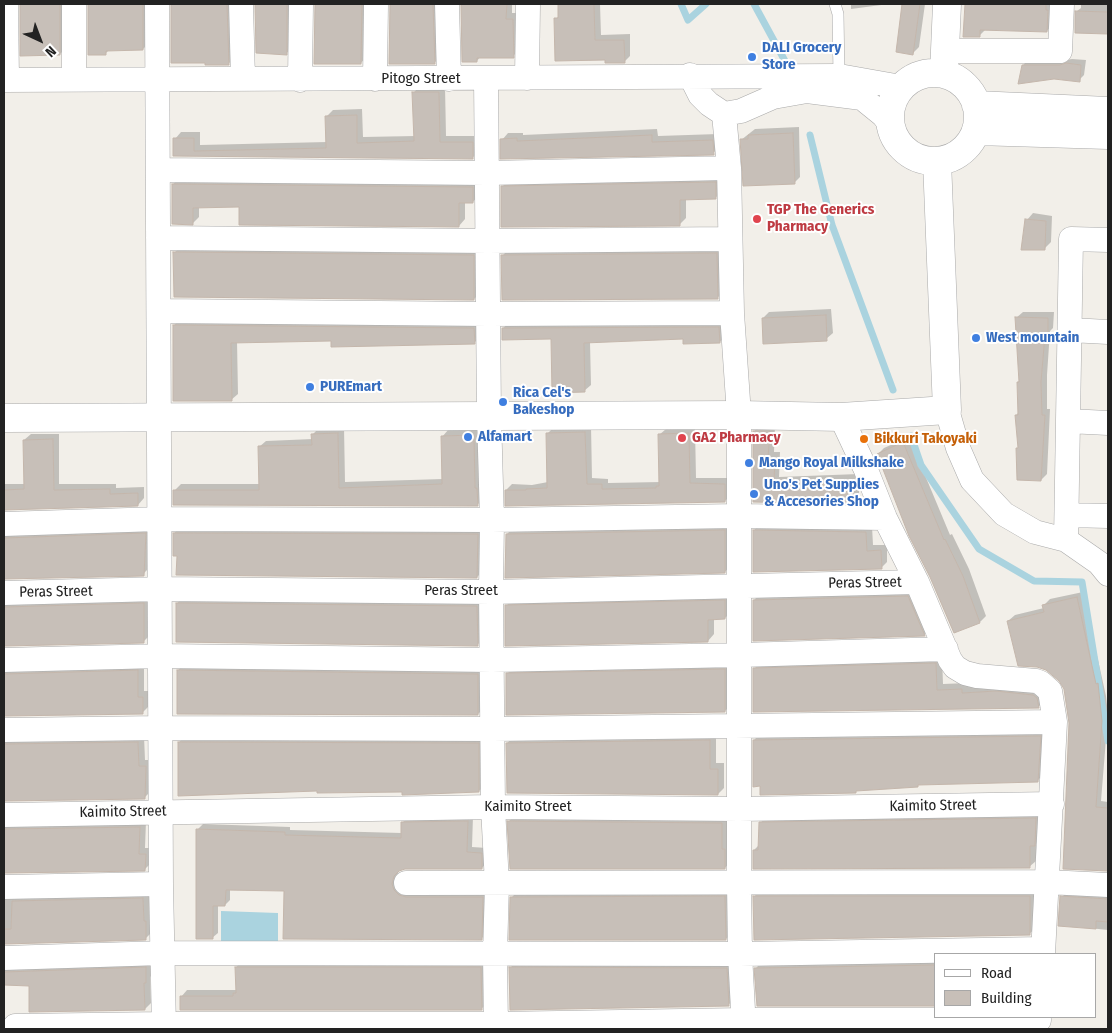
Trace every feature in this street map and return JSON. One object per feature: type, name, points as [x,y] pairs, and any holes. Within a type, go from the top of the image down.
[{"type":"street","points":[[5,80],[6,4]]},
{"type":"street","points":[[74,4],[74,79]]},
{"type":"street","points":[[157,4],[161,884],[164,1027]]},
{"type":"street","points":[[242,4],[243,79]]},
{"type":"street","points":[[300,80],[301,4]]},
{"type":"street","points":[[375,79],[376,4]]},
{"type":"street","points":[[447,4],[448,78]]},
{"type":"street","points":[[526,78],[528,4]]},
{"type":"street","points":[[690,75],[700,95],[724,114],[741,111],[773,96],[807,91],[862,98],[883,115],[891,125],[896,139],[908,152],[922,159],[937,161],[952,157],[969,145],[976,118],[971,92],[944,62],[947,4]]},
{"type":"street","points":[[891,125],[892,102],[901,87],[913,78],[928,73],[944,62],[1060,51],[1062,4]]},
{"type":"street","name":"Pitogo Street","points":[[5,80],[300,80],[690,75],[839,76],[901,87]]},
{"type":"street","points":[[486,78],[489,416],[492,520],[493,807],[497,884],[495,954],[496,1026]]},
{"type":"street","points":[[976,118],[1108,111]]},
{"type":"street","points":[[724,114],[729,168],[732,313],[739,415],[739,883],[744,1025]]},
{"type":"street","points":[[976,118],[1108,135]]},
{"type":"street","points":[[937,161],[946,410],[958,448],[972,480],[1004,514],[1035,532],[1066,540],[1099,564],[1108,574]]},
{"type":"street","points":[[158,170],[486,173],[729,168]]},
{"type":"street","points":[[158,238],[488,241],[730,239]]},
{"type":"street","points":[[1066,540],[1072,239],[1108,240]]},
{"type":"street","points":[[159,311],[488,314],[732,313]]},
{"type":"street","points":[[1070,330],[1108,332]]},
{"type":"street","points":[[4,418],[739,415],[841,417],[946,410]]},
{"type":"street","points":[[4,958],[163,953],[740,954],[1043,952],[1055,722],[1050,690],[1041,683],[965,673],[955,667],[950,660],[917,582],[885,518],[866,470],[841,417]]},
{"type":"street","points":[[1068,421],[1108,423]]},
{"type":"street","points":[[1067,515],[1108,516]]},
{"type":"street","points":[[4,524],[159,519],[492,520],[738,516],[885,518]]},
{"type":"street","name":"Peras Street","points":[[4,593],[160,589],[491,592],[917,582]]},
{"type":"street","points":[[4,660],[160,656],[492,660],[946,649]]},
{"type":"street","points":[[4,730],[161,728],[492,729],[1055,722]]},
{"type":"street","name":"Kaimito Street","points":[[4,815],[493,807],[740,809],[1052,804]]},
{"type":"street","points":[[406,883],[1046,882],[1108,885]]},
{"type":"street","points":[[4,887],[161,884]]},
{"type":"street","points":[[12,1024],[164,1027],[1039,1022]]},
{"type":"lane","points":[[835,4],[838,14],[839,76]]},
{"type":"water","points":[[221,911],[278,913],[278,943],[221,941]]},
{"type":"building","points":[[20,4],[60,4],[60,55],[20,56]]},
{"type":"building","points":[[88,4],[143,4],[143,50],[106,51],[106,55],[88,55]]},
{"type":"building","points":[[171,4],[227,4],[229,65],[171,63]]},
{"type":"building","points":[[255,4],[287,4],[287,55],[256,53]]},
{"type":"building","points":[[315,4],[362,4],[361,64],[314,64]]},
{"type":"building","points":[[390,4],[433,4],[435,64],[389,64]]},
{"type":"building","points":[[461,4],[507,4],[506,19],[513,19],[514,58],[477,58],[477,62],[462,62]]},
{"type":"building","points":[[558,4],[594,4],[595,40],[624,40],[625,63],[605,63],[605,60],[555,61],[554,18],[558,18]]},
{"type":"building","points":[[902,4],[920,4],[913,55],[896,52]]},
{"type":"building","points":[[965,4],[1046,4],[1046,10],[1048,10],[1047,32],[980,30],[980,37],[963,37]]},
{"type":"building","points":[[1075,11],[1108,12],[1108,34],[1075,33]]},
{"type":"building","points":[[1066,63],[1081,65],[1080,82],[1054,79],[1018,84],[1022,65],[1060,65]]},
{"type":"building","points":[[412,92],[439,92],[440,142],[473,142],[473,159],[173,156],[173,138],[194,138],[194,151],[326,148],[325,116],[357,115],[357,143],[414,141]]},
{"type":"building","points":[[793,133],[795,184],[743,186],[740,139],[748,139],[748,135]]},
{"type":"building","points":[[652,135],[652,142],[713,140],[714,155],[500,159],[500,139],[517,138],[517,141]]},
{"type":"building","points":[[716,182],[716,199],[680,200],[680,226],[501,227],[501,186]]},
{"type":"building","points":[[172,184],[473,187],[473,203],[459,203],[459,227],[239,225],[239,207],[193,208],[193,225],[172,224]]},
{"type":"building","points":[[1025,219],[1046,221],[1045,250],[1021,250]]},
{"type":"building","points":[[173,252],[474,255],[474,300],[174,297]]},
{"type":"building","points":[[717,253],[718,299],[502,300],[501,255]]},
{"type":"building","points":[[826,315],[827,341],[763,344],[762,318]]},
{"type":"building","points":[[1015,317],[1048,318],[1048,335],[1045,335],[1041,382],[1042,415],[1045,415],[1041,481],[1017,480],[1016,448],[1018,448],[1015,415],[1018,415],[1017,382],[1019,382]]},
{"type":"building","points":[[173,325],[474,328],[475,344],[331,347],[331,341],[231,343],[232,401],[173,401]]},
{"type":"building","points":[[719,327],[720,343],[683,344],[683,339],[584,343],[585,392],[552,393],[551,339],[502,340],[502,328]]},
{"type":"building","points":[[753,431],[770,431],[768,458],[775,458],[774,483],[853,480],[854,504],[753,502]]},
{"type":"building","points":[[585,432],[587,484],[602,484],[602,489],[656,488],[656,486],[659,486],[658,434],[689,433],[690,483],[725,484],[725,502],[505,506],[505,490],[547,488],[546,433]]},
{"type":"building","points":[[338,433],[339,488],[442,484],[441,436],[474,435],[475,488],[477,488],[478,506],[173,505],[173,490],[259,490],[258,446],[312,445],[311,434]]},
{"type":"building","points":[[53,439],[54,490],[110,489],[110,494],[138,493],[138,506],[4,510],[4,490],[24,489],[23,440]]},
{"type":"building","points":[[903,442],[944,540],[963,576],[980,623],[954,633],[930,577],[909,536],[877,454]]},
{"type":"building","points":[[725,530],[725,573],[505,578],[506,534]]},
{"type":"building","points":[[753,530],[866,532],[867,551],[881,550],[882,569],[753,572]]},
{"type":"building","points":[[146,533],[144,576],[4,579],[4,538]]},
{"type":"building","points":[[173,533],[478,534],[477,578],[176,575],[177,556],[173,556]]},
{"type":"building","points":[[908,596],[925,636],[753,641],[753,600]]},
{"type":"building","points":[[1077,597],[1096,684],[1098,683],[1102,721],[1096,807],[1108,808],[1108,871],[1063,869],[1069,723],[1064,689],[1059,681],[1046,670],[1037,667],[1018,666],[1007,621],[1044,612],[1042,605]]},
{"type":"building","points":[[725,600],[725,619],[708,620],[708,642],[505,646],[505,605]]},
{"type":"building","points":[[144,603],[144,643],[4,646],[4,607]]},
{"type":"building","points":[[176,603],[477,606],[478,646],[176,642]]},
{"type":"building","points":[[936,663],[937,690],[962,689],[962,693],[996,691],[1033,695],[1037,698],[1039,708],[753,712],[753,668]]},
{"type":"building","points":[[725,669],[725,712],[506,715],[506,673]]},
{"type":"building","points":[[138,670],[138,697],[143,697],[143,714],[4,716],[4,674]]},
{"type":"building","points":[[177,670],[478,674],[478,715],[177,714]]},
{"type":"building","points":[[1041,736],[1038,782],[918,785],[918,787],[856,791],[856,793],[760,795],[760,786],[753,787],[753,740]]},
{"type":"building","points":[[710,740],[710,769],[718,769],[718,795],[507,793],[506,743]]},
{"type":"building","points":[[138,742],[139,766],[146,766],[145,799],[4,801],[4,744]]},
{"type":"building","points":[[178,742],[479,743],[479,792],[402,795],[402,792],[317,793],[317,791],[178,796]]},
{"type":"building","points":[[1036,818],[1035,846],[1030,846],[1030,868],[753,869],[753,850],[758,850],[759,822]]},
{"type":"building","points":[[468,821],[467,852],[482,853],[482,869],[405,869],[399,871],[394,876],[392,884],[394,890],[399,895],[406,897],[483,897],[482,940],[283,939],[284,891],[226,890],[225,906],[213,906],[213,939],[196,939],[196,829],[285,832],[285,835],[401,838],[401,822]]},
{"type":"building","points":[[507,821],[722,823],[722,849],[725,849],[725,869],[510,869]]},
{"type":"building","points":[[140,827],[139,854],[146,854],[145,871],[4,873],[4,829]]},
{"type":"building","points":[[725,896],[726,940],[509,940],[510,897]]},
{"type":"building","points":[[753,896],[1030,896],[1030,935],[754,940]]},
{"type":"building","points":[[1060,896],[1108,899],[1108,922],[1096,921],[1096,929],[1058,926]]},
{"type":"building","points":[[143,898],[146,940],[4,944],[4,929],[11,929],[12,901]]},
{"type":"building","points":[[934,965],[934,1006],[757,1006],[754,968]]},
{"type":"building","points":[[146,967],[146,983],[144,983],[145,1010],[29,1012],[29,986],[4,985],[4,972]]},
{"type":"building","points":[[235,967],[481,967],[482,1010],[180,1010],[180,996],[233,996],[233,993],[236,993]]},
{"type":"building","points":[[509,967],[727,968],[729,1006],[510,1010]]},
{"type":"waterway","points":[[681,4],[688,20],[706,4]]},
{"type":"waterway","points":[[754,4],[785,61]]},
{"type":"waterway","points":[[810,135],[832,225],[893,390]]},
{"type":"waterway","points":[[911,436],[921,465],[979,549],[1034,581],[1082,582],[1108,741]]},
{"type":"place","name":"DALI Grocery Store","points":[[752,57]]},
{"type":"place","name":"TGP The Generics Pharmacy","points":[[757,219]]},
{"type":"place","name":"West mountain","points":[[976,338]]},
{"type":"place","name":"PUREmart","points":[[310,387]]},
{"type":"place","name":"Rica Cel's Bakeshop","points":[[503,402]]},
{"type":"place","name":"Alfamart","points":[[468,437]]},
{"type":"place","name":"GA2 Pharmacy","points":[[682,438]]},
{"type":"place","name":"Bikkuri Takoyaki","points":[[864,439]]},
{"type":"place","name":"Mango Royal Milkshake","points":[[749,463]]},
{"type":"place","name":"Uno's Pet Supplies & Accesories Shop","points":[[754,494]]}]
